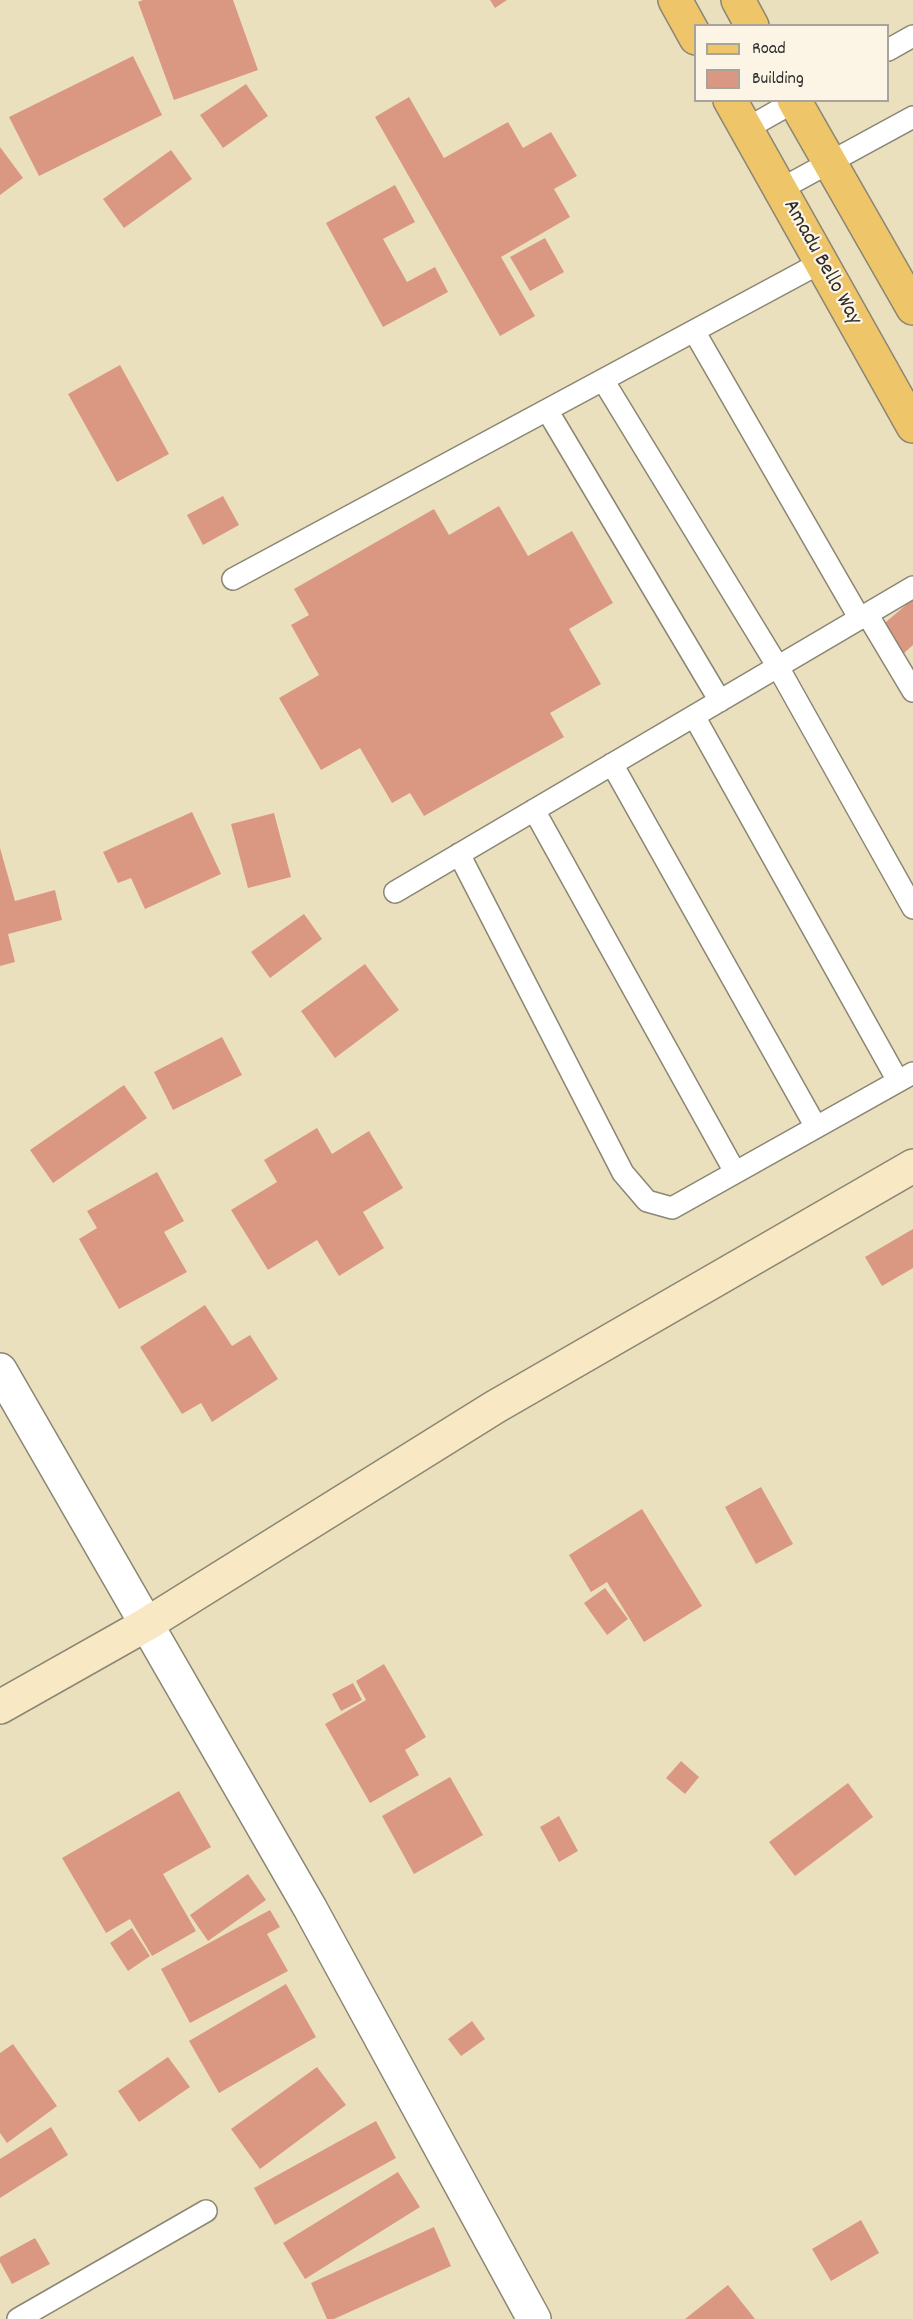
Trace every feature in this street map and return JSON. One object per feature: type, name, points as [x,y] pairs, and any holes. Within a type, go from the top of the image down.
[{"type":"main road","points":[[675,0],[694,34]]},
{"type":"main road","points":[[738,0],[751,24]]},
{"type":"main road","name":"Amadu Bello Way","points":[[731,102],[913,426]]},
{"type":"main road","points":[[796,102],[913,308]]},
{"type":"street","points":[[0,1707],[147,1624],[495,1407],[913,1166]]},
{"type":"street","points":[[0,1370],[310,1908],[534,2319]]},
{"type":"lane","points":[[889,49],[913,36]]},
{"type":"lane","points":[[746,129],[793,102]]},
{"type":"lane","points":[[780,190],[913,117]]},
{"type":"lane","points":[[233,579],[820,263]]},
{"type":"lane","points":[[694,331],[863,617],[913,691]]},
{"type":"lane","points":[[603,380],[778,667],[913,908]]},
{"type":"lane","points":[[547,410],[720,701]]},
{"type":"lane","points":[[394,892],[913,587]]},
{"type":"lane","points":[[459,854],[623,1173],[647,1201],[672,1208],[906,1077],[694,716]]},
{"type":"lane","points":[[612,764],[816,1127]]},
{"type":"lane","points":[[534,810],[735,1172]]},
{"type":"lane","points":[[18,2319],[206,2211]]},
{"type":"building","points":[[143,0],[233,0],[258,70],[174,100],[138,2]]},
{"type":"building","points":[[490,0],[507,0],[495,8]]},
{"type":"building","points":[[133,56],[162,115],[39,176],[9,117]]},
{"type":"building","points":[[246,84],[268,116],[223,148],[200,115]]},
{"type":"building","points":[[409,97],[444,158],[508,122],[523,148],[551,132],[577,176],[554,189],[570,217],[501,257],[535,316],[500,336],[375,117]]},
{"type":"building","points":[[0,147],[23,178],[0,195]]},
{"type":"building","points":[[171,150],[192,179],[124,228],[103,199]]},
{"type":"building","points":[[395,185],[415,222],[383,239],[407,282],[435,267],[448,292],[383,327],[326,223]]},
{"type":"building","points":[[545,238],[564,272],[530,291],[510,257]]},
{"type":"building","points":[[120,365],[169,454],[117,482],[68,394]]},
{"type":"building","points":[[223,496],[239,525],[203,545],[187,515]]},
{"type":"building","points":[[499,506],[528,556],[572,531],[613,603],[569,629],[601,684],[550,713],[564,737],[424,816],[410,793],[392,803],[360,748],[321,770],[279,698],[319,675],[291,625],[309,615],[294,589],[434,509],[449,535]]},
{"type":"building","points":[[913,599],[913,645],[903,654],[880,627]]},
{"type":"building","points":[[192,812],[221,874],[145,909],[131,878],[118,883],[103,852]]},
{"type":"building","points":[[274,813],[291,877],[248,888],[231,824]]},
{"type":"building","points":[[0,848],[15,901],[55,890],[62,920],[8,934],[15,962],[0,966]]},
{"type":"building","points":[[304,914],[322,939],[270,978],[251,952]]},
{"type":"building","points":[[365,964],[399,1010],[335,1058],[301,1011]]},
{"type":"building","points":[[222,1037],[242,1075],[173,1110],[154,1072]]},
{"type":"building","points":[[124,1085],[147,1118],[53,1183],[30,1150]]},
{"type":"building","points":[[317,1128],[332,1154],[369,1131],[403,1188],[363,1212],[384,1248],[339,1276],[317,1240],[268,1270],[231,1210],[277,1182],[264,1160]]},
{"type":"building","points":[[157,1172],[184,1221],[164,1232],[187,1272],[119,1309],[79,1239],[97,1228],[87,1211]]},
{"type":"building","points":[[913,1229],[913,1268],[882,1286],[865,1257]]},
{"type":"building","points":[[205,1305],[232,1346],[250,1335],[278,1379],[212,1422],[201,1403],[182,1414],[140,1347]]},
{"type":"building","points":[[761,1487],[793,1544],[756,1564],[725,1507]]},
{"type":"building","points":[[642,1509],[702,1606],[644,1642],[607,1582],[591,1592],[569,1555]]},
{"type":"building","points":[[605,1588],[628,1619],[607,1635],[584,1603]]},
{"type":"building","points":[[384,1664],[426,1737],[405,1750],[419,1775],[370,1803],[325,1724],[366,1700],[356,1681]]},
{"type":"building","points":[[353,1683],[362,1700],[341,1711],[332,1694]]},
{"type":"building","points":[[681,1761],[699,1777],[685,1794],[666,1778]]},
{"type":"building","points":[[450,1777],[483,1835],[414,1874],[382,1816]]},
{"type":"building","points":[[848,1783],[873,1817],[795,1876],[769,1842]]},
{"type":"building","points":[[179,1791],[211,1847],[163,1874],[196,1931],[152,1956],[130,1919],[106,1933],[62,1858]]},
{"type":"building","points":[[559,1816],[578,1851],[559,1862],[540,1827]]},
{"type":"building","points":[[248,1874],[266,1900],[208,1941],[190,1915]]},
{"type":"building","points":[[270,1910],[280,1927],[267,1934],[288,1971],[190,2023],[161,1969]]},
{"type":"building","points":[[132,1928],[150,1956],[128,1971],[110,1943]]},
{"type":"building","points":[[286,1984],[316,2037],[219,2093],[189,2041]]},
{"type":"building","points":[[472,2021],[485,2039],[461,2056],[448,2039]]},
{"type":"building","points":[[13,2044],[57,2106],[7,2143],[0,2133],[0,2053]]},
{"type":"building","points":[[168,2057],[190,2087],[139,2122],[118,2091]]},
{"type":"building","points":[[317,2067],[346,2105],[260,2169],[231,2129]]},
{"type":"building","points":[[376,2121],[396,2158],[275,2225],[254,2188]]},
{"type":"building","points":[[51,2127],[68,2155],[0,2198],[0,2159]]},
{"type":"building","points":[[398,2172],[420,2207],[305,2279],[283,2243]]},
{"type":"building","points":[[861,2220],[879,2253],[831,2281],[812,2249]]},
{"type":"building","points":[[434,2227],[451,2266],[334,2319],[327,2319],[311,2283]]},
{"type":"building","points":[[35,2238],[50,2264],[12,2284],[0,2262],[0,2257]]},
{"type":"building","points":[[728,2285],[755,2319],[685,2319]]}]
